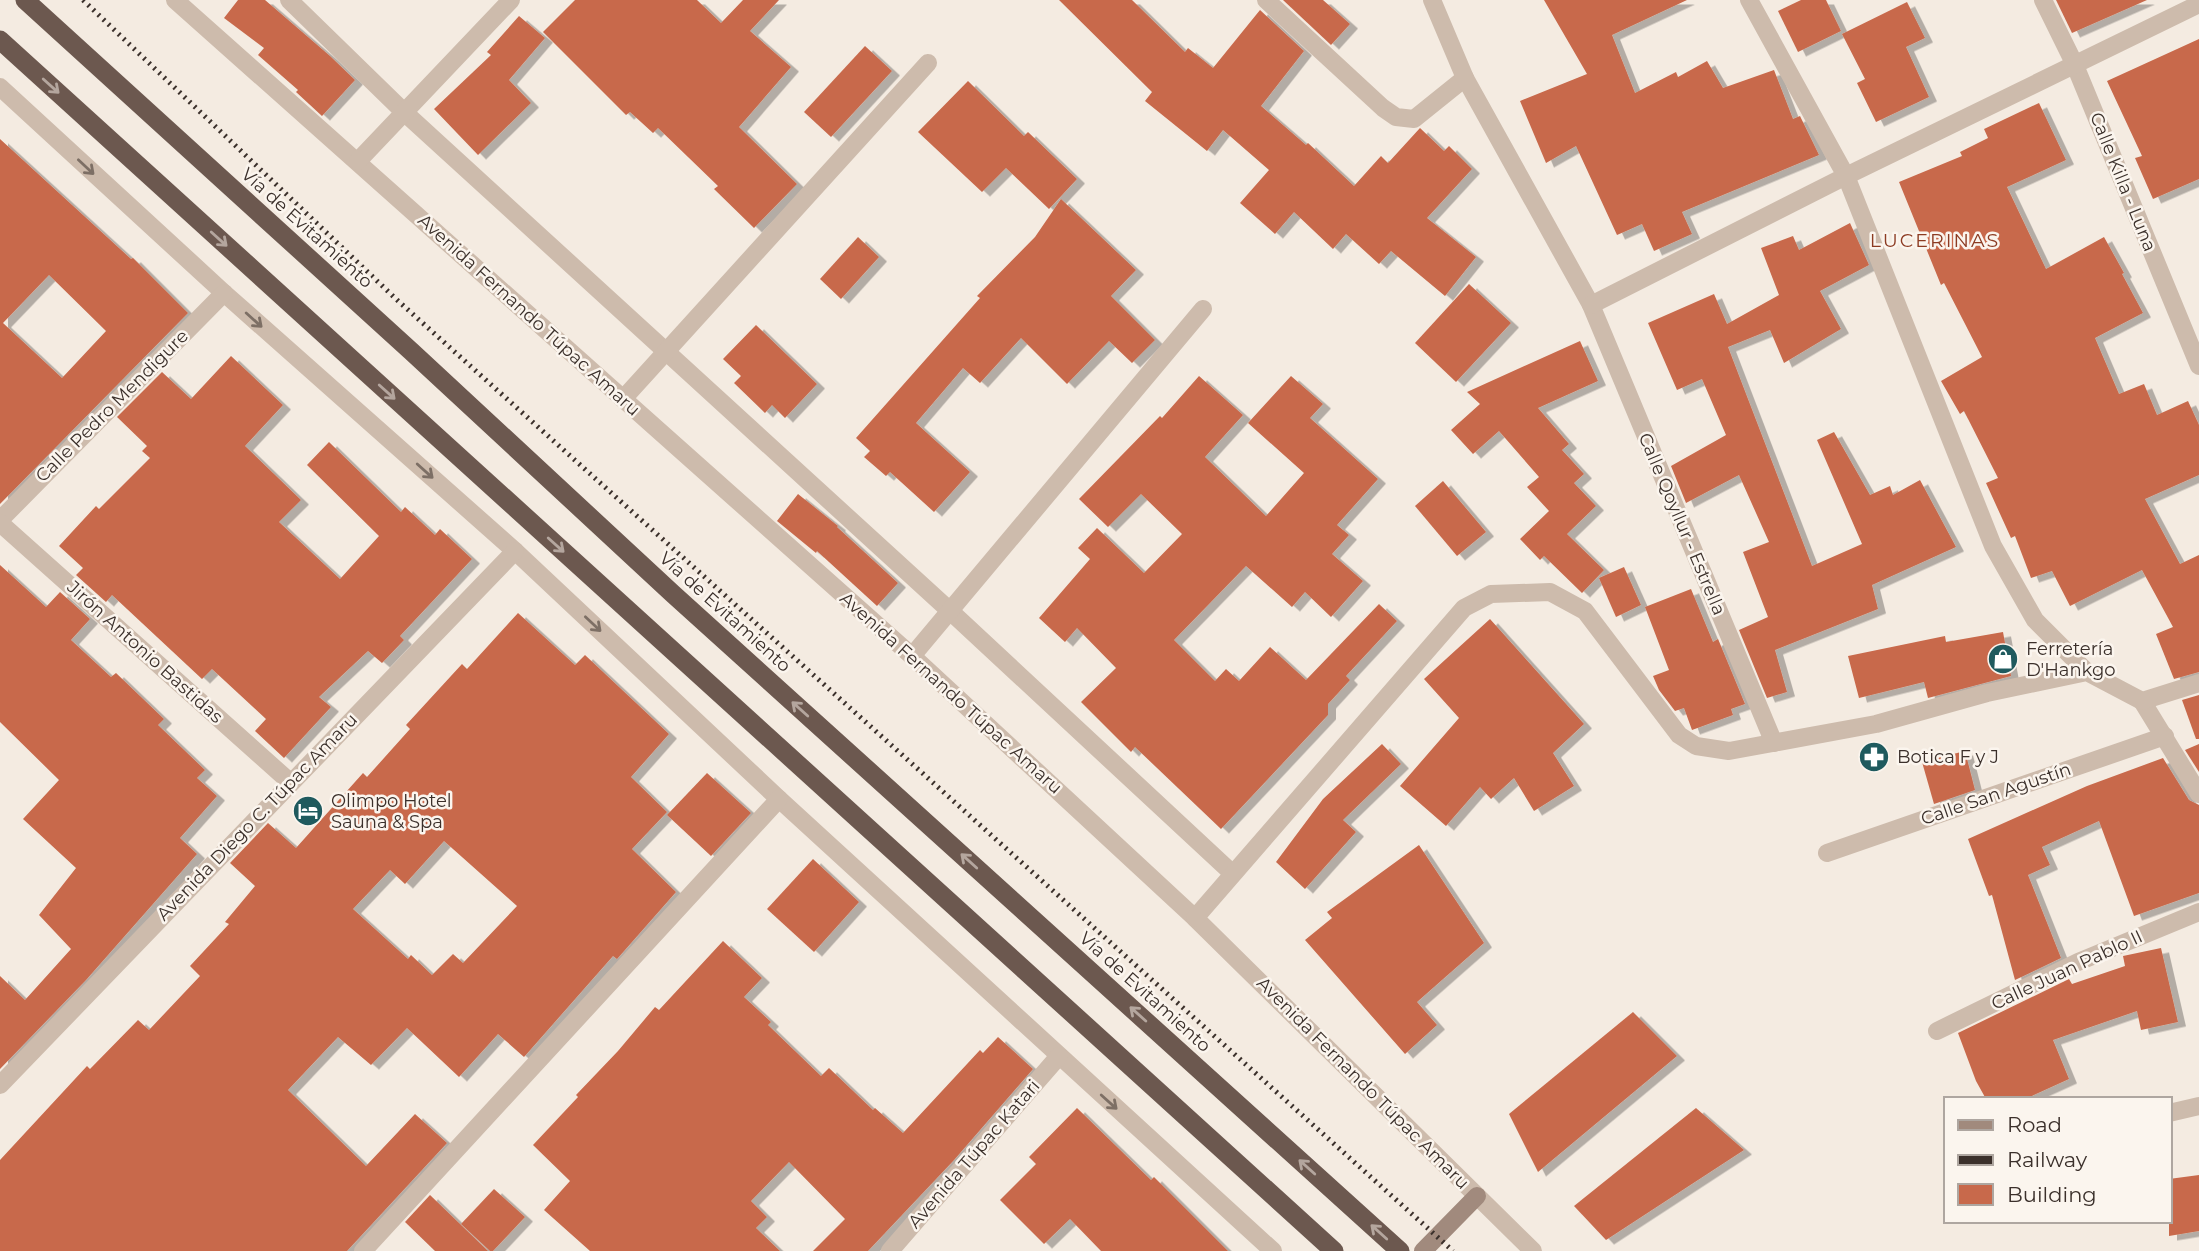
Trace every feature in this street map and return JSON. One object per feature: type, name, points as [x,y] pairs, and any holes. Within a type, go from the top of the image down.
[{"type":"highway","name":"Vía de Evitamiento","points":[[25,0],[673,594],[1400,1251]]},
{"type":"highway","points":[[0,40],[1331,1248]]},
{"type":"main road","points":[[1423,1251],[1477,1196]]},
{"type":"street","name":"Avenida Fernando Túpac Amaru","points":[[175,0],[912,656],[1195,918],[1529,1248]]},
{"type":"street","points":[[289,0],[405,113],[949,610],[1232,873]]},
{"type":"street","points":[[358,161],[511,0]]},
{"type":"street","points":[[1266,0],[1396,117],[1414,119],[1465,78]]},
{"type":"street","name":"Calle Qoyllur - Estrella","points":[[1432,0],[1465,78],[1591,305],[1774,743]]},
{"type":"street","points":[[1749,0],[1846,176],[1993,546],[2035,620],[2087,672],[2142,701],[2199,794]]},
{"type":"street","name":"Calle Killa - Luna","points":[[2043,0],[2074,63],[2199,366]]},
{"type":"street","points":[[1591,305],[2074,63],[2199,4]]},
{"type":"street","points":[[623,399],[928,64]]},
{"type":"street","points":[[0,87],[224,293],[515,551],[779,799],[1273,1251]]},
{"type":"street","name":"Calle Pedro Mendigure","points":[[0,521],[224,293]]},
{"type":"street","points":[[912,656],[1203,309]]},
{"type":"street","name":"Jirón Antonio Bastidas","points":[[0,521],[290,782]]},
{"type":"street","name":"Avenida Diego C. Túpac Amaru","points":[[0,1085],[515,551]]},
{"type":"street","points":[[1195,918],[1464,608],[1491,594],[1550,592],[1585,611],[1679,735],[1696,746],[1729,751],[1876,724],[1987,693],[2087,672]]},
{"type":"street","points":[[2142,701],[2199,683]]},
{"type":"street","name":"Calle San Agustín","points":[[1827,853],[2165,736]]},
{"type":"street","points":[[363,1251],[779,799]]},
{"type":"street","name":"Calle Juan Pablo II","points":[[1937,1031],[2078,962],[2199,912]]},
{"type":"street","name":"Avenida Túpac Katari","points":[[890,1251],[1059,1056]]},
{"type":"street","points":[[2171,1113],[2199,1106]]},
{"type":"building","points":[[238,0],[265,0],[355,80],[322,116],[296,92],[298,90],[258,55],[264,48],[224,18]]},
{"type":"building","points":[[575,0],[697,0],[721,23],[743,0],[779,0],[750,31],[791,67],[739,127],[797,184],[754,228],[714,189],[718,186],[658,128],[653,133],[630,112],[626,115],[543,32]]},
{"type":"building","points":[[1059,0],[1132,0],[1185,52],[1188,48],[1213,68],[1260,10],[1304,51],[1261,106],[1306,145],[1308,143],[1354,186],[1381,156],[1388,163],[1420,128],[1444,151],[1449,146],[1472,169],[1427,218],[1476,257],[1445,296],[1391,251],[1379,264],[1346,234],[1333,249],[1294,212],[1275,234],[1240,203],[1269,170],[1223,130],[1207,151],[1145,101],[1152,92]]},
{"type":"building","points":[[1283,0],[1323,0],[1350,24],[1331,45]]},
{"type":"building","points":[[1544,0],[1687,0],[1612,35],[1635,93],[1676,72],[1678,77],[1707,61],[1723,88],[1774,70],[1793,119],[1800,116],[1819,155],[1682,212],[1692,234],[1654,251],[1642,224],[1617,235],[1576,146],[1546,163],[1520,101],[1587,74]]},
{"type":"building","points":[[1801,0],[1826,0],[1841,31],[1798,52],[1778,11]]},
{"type":"building","points":[[2056,0],[2147,0],[2072,33]]},
{"type":"building","points":[[1907,2],[1925,38],[1906,47],[1929,97],[1876,122],[1857,83],[1865,79],[1842,34]]},
{"type":"building","points":[[519,16],[545,38],[509,80],[531,103],[478,155],[434,109],[491,55],[487,52]]},
{"type":"building","points":[[2199,39],[2199,179],[2153,199],[2135,158],[2142,156],[2107,81]]},
{"type":"building","points":[[865,46],[892,71],[831,137],[804,112]]},
{"type":"building","points":[[968,81],[1024,136],[1028,132],[1077,179],[1049,209],[1006,168],[982,192],[918,132]]},
{"type":"building","points":[[2039,103],[2066,160],[2007,187],[2046,269],[2104,237],[2143,313],[2095,338],[2119,394],[2144,384],[2157,415],[2188,401],[2199,425],[2199,475],[2145,499],[2180,564],[2199,555],[2199,672],[2174,679],[2156,634],[2173,627],[2142,570],[2070,606],[2052,571],[2031,578],[2015,536],[2011,538],[1986,483],[1998,478],[1964,411],[1960,414],[1941,381],[1982,357],[1944,283],[1941,285],[1899,182],[1962,156],[1960,152],[1988,138],[1984,129]]},
{"type":"building","points":[[0,139],[133,258],[188,313],[0,504]],"holes":[[[49,275],[106,331],[62,378],[3,323]]]},
{"type":"building","points":[[1061,199],[1136,270],[1111,296],[1155,340],[1132,363],[1109,341],[1067,384],[1021,338],[980,383],[963,368],[916,423],[970,472],[934,512],[890,472],[886,476],[864,457],[870,451],[856,438],[980,298],[977,296],[1035,237]]},
{"type":"building","points":[[1850,223],[1869,265],[1820,291],[1841,329],[1784,363],[1770,330],[1728,347],[1812,566],[1862,544],[1817,440],[1834,432],[1870,495],[1890,486],[1893,495],[1920,480],[1956,547],[1872,585],[1878,609],[1775,650],[1787,692],[1767,698],[1739,630],[1768,617],[1743,552],[1769,542],[1739,475],[1686,503],[1671,466],[1726,435],[1702,379],[1677,390],[1648,323],[1714,294],[1727,324],[1779,295],[1761,248],[1793,236],[1799,250]]},
{"type":"building","points":[[858,237],[879,257],[841,299],[820,279]]},
{"type":"building","points":[[1469,284],[1511,323],[1456,382],[1415,343]]},
{"type":"building","points":[[756,325],[817,384],[785,418],[772,405],[765,413],[734,383],[741,376],[723,359]]},
{"type":"building","points":[[1580,341],[1598,381],[1538,408],[1569,444],[1562,450],[1584,474],[1574,483],[1596,506],[1567,534],[1604,570],[1582,593],[1544,556],[1540,560],[1520,539],[1549,511],[1527,487],[1539,477],[1499,431],[1473,454],[1451,430],[1480,404],[1467,392]]},
{"type":"building","points":[[231,356],[283,405],[245,446],[301,500],[279,522],[340,579],[379,536],[307,465],[329,442],[401,512],[405,507],[435,535],[440,529],[472,559],[400,636],[404,640],[382,663],[368,651],[319,697],[331,707],[284,758],[255,731],[266,719],[212,669],[202,679],[112,595],[106,602],[76,575],[83,568],[59,546],[96,506],[99,509],[150,458],[142,451],[147,446],[117,417],[162,372],[191,399]]},
{"type":"building","points":[[1199,376],[1243,415],[1205,457],[1266,516],[1304,473],[1248,423],[1291,376],[1323,404],[1310,418],[1378,479],[1337,525],[1349,535],[1332,554],[1363,581],[1331,617],[1305,592],[1292,607],[1246,566],[1174,640],[1215,681],[1226,669],[1239,681],[1270,647],[1306,680],[1379,604],[1397,621],[1346,676],[1350,680],[1328,704],[1328,715],[1221,829],[1135,747],[1131,752],[1081,702],[1116,668],[1077,628],[1065,642],[1039,618],[1090,559],[1078,548],[1097,528],[1144,573],[1182,534],[1141,494],[1108,527],[1079,499],[1160,416],[1162,418]]},
{"type":"building","points":[[1443,481],[1486,532],[1457,556],[1415,506]]},
{"type":"building","points":[[798,494],[838,526],[898,583],[877,606],[817,551],[816,553],[777,521]]},
{"type":"building","points":[[0,565],[46,607],[60,592],[90,619],[71,640],[111,677],[116,673],[164,719],[158,725],[205,770],[197,778],[217,796],[180,838],[197,854],[86,980],[0,1069],[0,976],[25,1000],[71,949],[39,915],[76,868],[23,819],[59,780],[0,722]]},
{"type":"building","points":[[1624,567],[1641,605],[1616,617],[1599,578]]},
{"type":"building","points":[[1691,589],[1713,642],[1718,639],[1745,704],[1731,709],[1733,715],[1692,730],[1684,708],[1675,711],[1659,690],[1653,676],[1669,670],[1645,607]]},
{"type":"building","points":[[518,613],[575,665],[585,655],[669,734],[631,777],[667,812],[632,849],[676,892],[617,959],[613,956],[524,1057],[498,1034],[459,1077],[407,1028],[371,1065],[338,1037],[288,1090],[366,1166],[415,1114],[447,1143],[347,1251],[0,1251],[0,1160],[87,1066],[90,1069],[138,1020],[149,1030],[200,976],[190,966],[229,924],[225,922],[255,886],[230,863],[268,823],[296,848],[363,773],[367,777],[410,729],[406,725],[462,664],[467,669]],"holes":[[[444,841],[517,906],[463,963],[453,954],[432,975],[411,955],[408,959],[353,909],[390,870],[405,884]]]},
{"type":"building","points":[[1490,619],[1584,724],[1553,753],[1574,786],[1534,811],[1514,778],[1491,799],[1480,787],[1446,826],[1400,786],[1459,718],[1424,679]]},
{"type":"building","points":[[2003,632],[2011,676],[1928,698],[1924,682],[1859,698],[1848,656],[1945,636],[1946,642]]},
{"type":"building","points":[[2199,695],[2199,739],[2196,739],[2182,700]]},
{"type":"building","points":[[1382,744],[1401,764],[1343,820],[1356,832],[1305,889],[1276,862],[1323,799]]},
{"type":"building","points":[[2199,744],[2199,772],[2185,750]]},
{"type":"building","points":[[1965,751],[1975,790],[1934,804],[1922,762]]},
{"type":"building","points":[[2163,758],[2189,800],[2199,805],[2199,893],[2134,916],[2099,821],[2042,847],[2050,865],[2028,875],[2061,958],[2015,980],[1992,895],[1989,896],[1968,839],[2087,786]]},
{"type":"building","points":[[707,773],[751,813],[711,856],[667,815]]},
{"type":"building","points":[[1419,845],[1484,943],[1417,1002],[1437,1025],[1405,1054],[1305,940],[1332,918],[1327,912]]},
{"type":"building","points":[[813,859],[859,902],[814,952],[767,909]]},
{"type":"building","points":[[723,941],[762,978],[744,997],[771,1022],[768,1025],[821,1076],[829,1068],[873,1110],[875,1108],[903,1133],[980,1050],[983,1053],[998,1037],[1033,1069],[954,1160],[868,1251],[813,1251],[845,1219],[789,1162],[751,1201],[767,1217],[756,1228],[780,1251],[590,1251],[544,1210],[570,1181],[533,1145],[655,1007],[659,1010]]},
{"type":"building","points":[[2161,948],[2178,1022],[2141,1030],[2137,1011],[2053,1040],[2069,1079],[2029,1097],[1985,1097],[1958,1033],[2069,979],[2072,984],[2125,966],[2123,956]]},
{"type":"building","points":[[1633,1012],[1677,1056],[1538,1172],[1509,1114]]},
{"type":"building","points":[[1077,1108],[1151,1180],[1154,1177],[1228,1251],[1101,1251],[1070,1219],[1044,1244],[1000,1200],[1036,1164],[1029,1157]]},
{"type":"building","points":[[1696,1108],[1744,1150],[1606,1240],[1574,1206]]},
{"type":"building","points":[[2199,1175],[2199,1231],[2169,1236],[2171,1179]]},
{"type":"building","points":[[494,1189],[525,1217],[490,1251],[461,1224]]},
{"type":"building","points":[[430,1195],[488,1251],[435,1251],[405,1222]]},
{"type":"railway","points":[[83,0],[396,299],[1453,1251]]},
{"type":"place","name":"Ferretería D'Hankgo","points":[[2003,659]]},
{"type":"place","name":"Botica F y J","points":[[1874,757]]},
{"type":"place","name":"Olimpo Hotel Sauna & Spa","points":[[308,811]]},
{"type":"district","name":"LUCERINAS","points":[[1935,240]]}]
